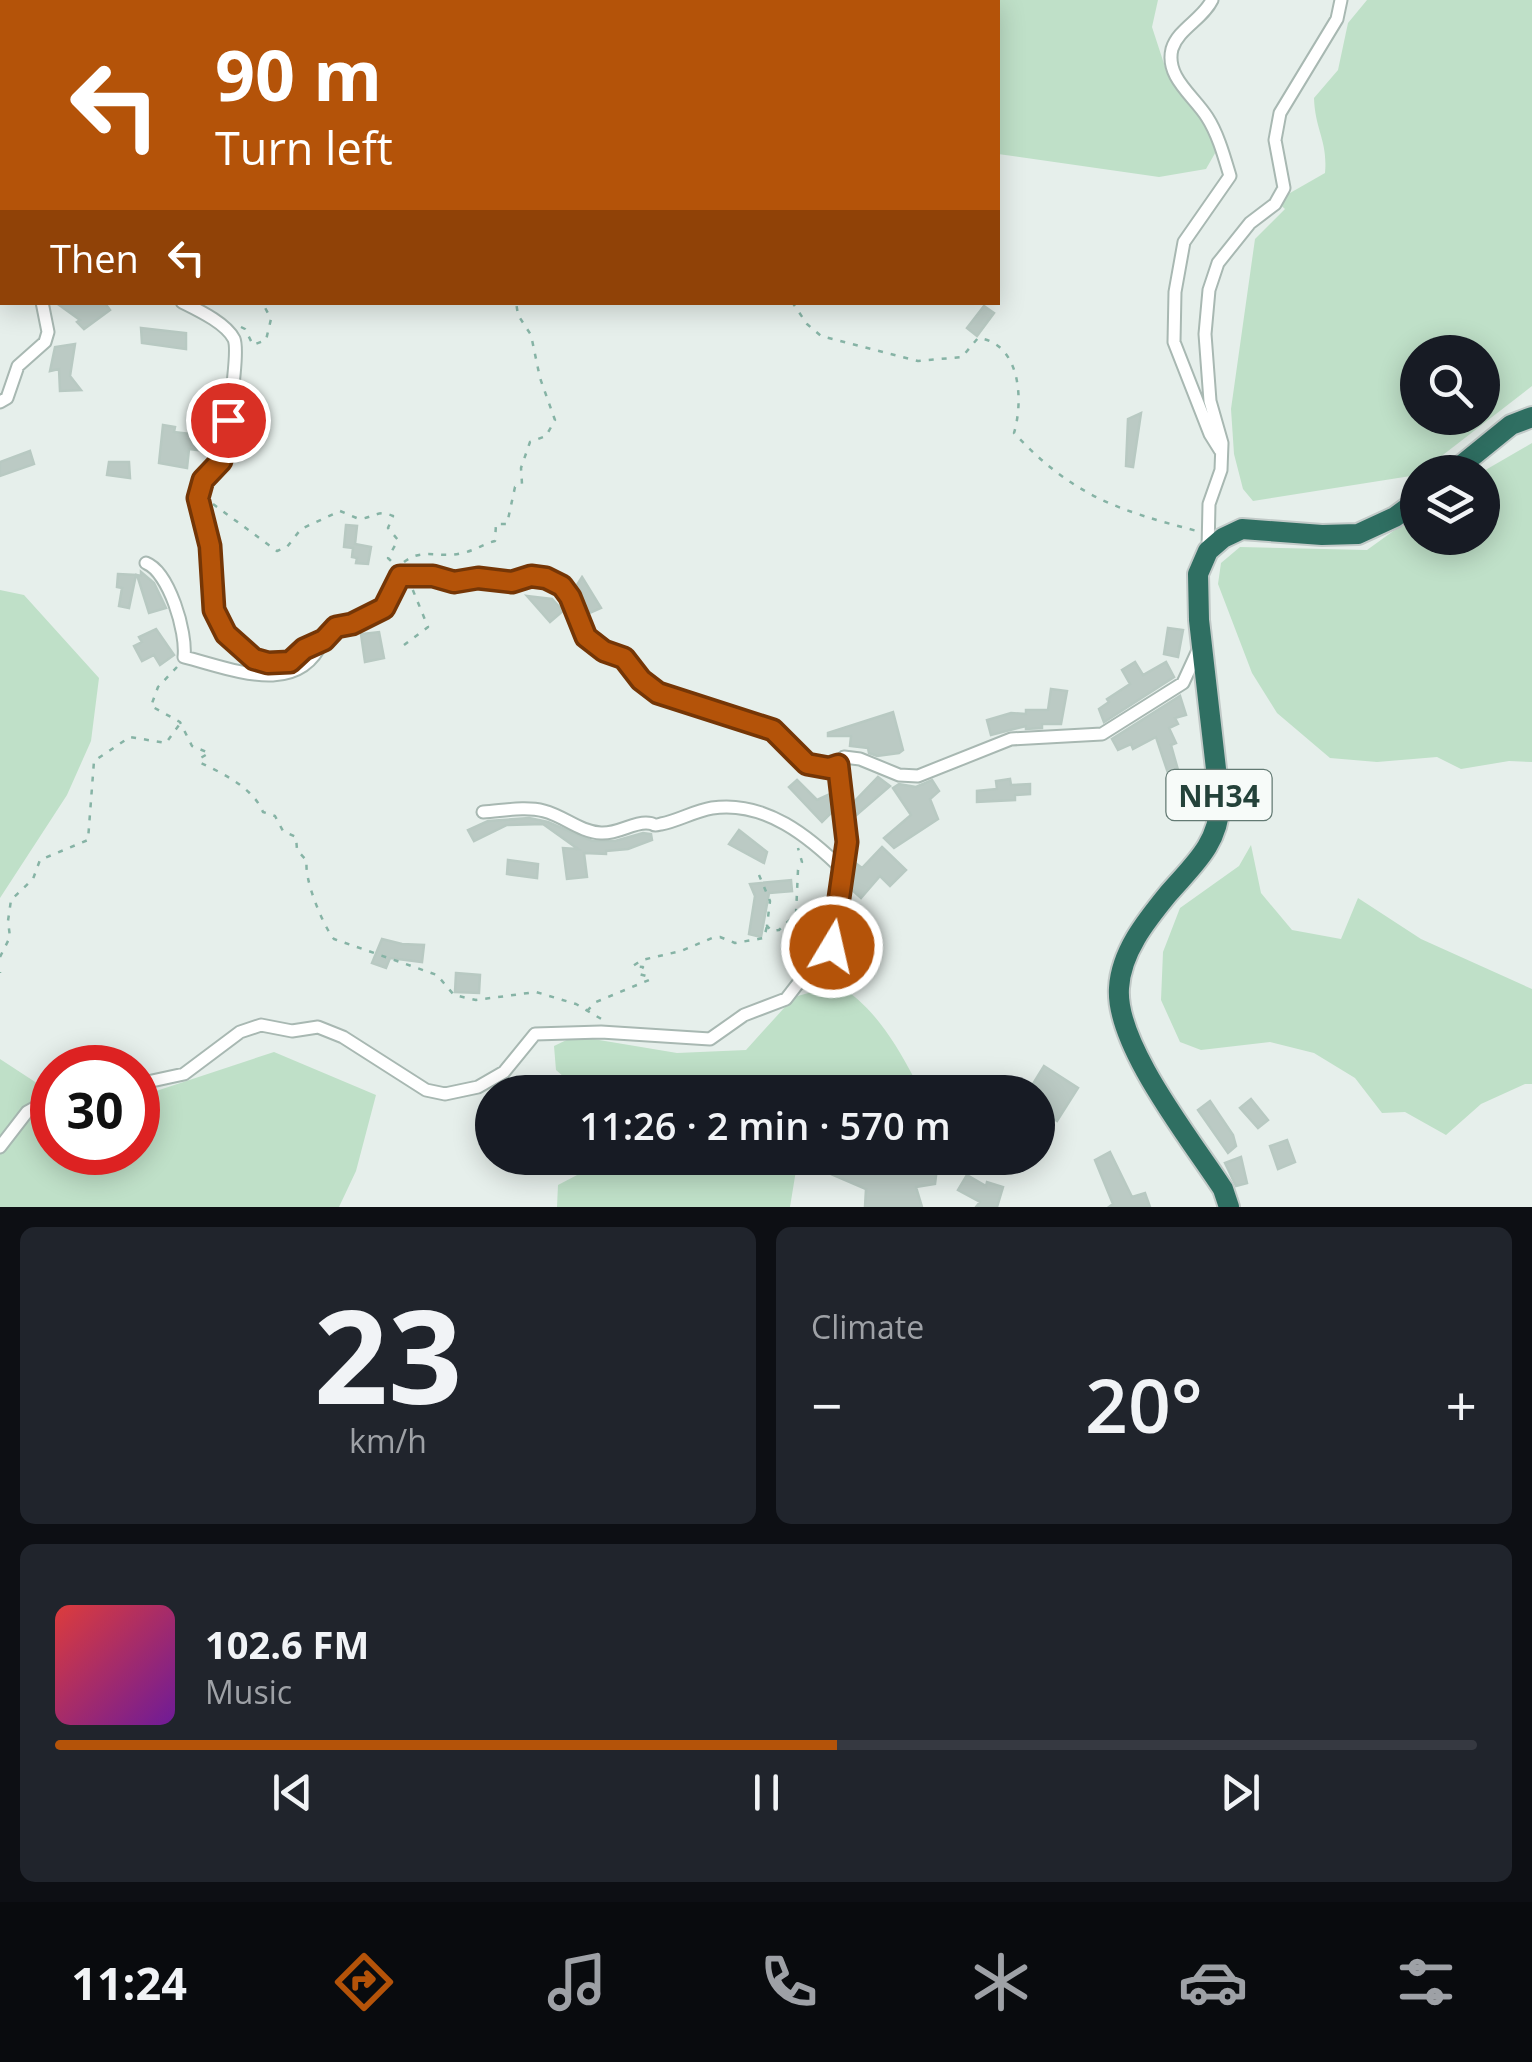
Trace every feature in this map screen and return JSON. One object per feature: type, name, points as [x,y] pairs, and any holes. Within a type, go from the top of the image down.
[{"type":"highway","points":[[1475,455],[1511,425],[1532,416]]},
{"type":"highway","points":[[1208,542],[1242,529],[1358,534],[1400,513]]},
{"type":"highway","name":"NH34","points":[[1208,542],[1198,574],[1219,822],[1202,858],[1152,914],[1132,945],[1118,991],[1124,1024],[1137,1056],[1230,1207]]},
{"type":"street","points":[[1212,0],[1177,38],[1171,52],[1172,65],[1180,84],[1207,117],[1230,176],[1184,242],[1178,260],[1174,342],[1210,434],[1222,454]]},
{"type":"street","points":[[1208,542],[1209,504],[1221,470],[1222,454],[1220,429],[1210,400],[1206,334],[1210,290],[1218,262],[1250,223],[1275,204],[1284,188],[1275,128],[1337,19],[1341,0]]},
{"type":"street","points":[[0,402],[7,398],[18,366],[45,342],[48,332],[43,305]]},
{"type":"street","points":[[187,305],[233,336],[237,353],[224,452],[203,480],[198,498],[210,546],[214,610],[226,634],[254,659],[268,663],[290,662],[304,649],[324,640]]},
{"type":"street","points":[[146,563],[156,567],[165,580],[184,630],[184,657],[268,678],[313,658],[336,627],[352,624],[384,608],[400,576],[433,576],[454,582],[546,578],[562,586],[570,597],[586,637],[604,651],[624,658],[641,680],[658,693],[773,730],[807,764],[829,768],[838,765],[844,756],[851,756],[900,776],[918,776],[1011,740],[1102,734],[1182,683],[1202,642]]},
{"type":"street","points":[[160,1079],[184,1074],[240,1032],[261,1025],[292,1030],[318,1027],[343,1037],[426,1090],[444,1094],[478,1087],[504,1072],[535,1034],[601,1032],[710,1038],[744,1015],[786,1000],[813,964],[832,947],[847,842],[838,765]]},
{"type":"street","points":[[483,812],[545,811],[602,833],[620,832],[646,823],[658,826],[715,807],[741,807],[778,817],[823,850],[844,872]]},
{"type":"street","points":[[0,1147],[30,1110]]},
{"type":"path","points":[[233,336],[238,326],[245,329],[253,345],[266,340],[271,320],[264,305]]},
{"type":"path","points":[[400,576],[404,560],[410,557],[424,552],[464,553],[495,541],[496,524],[506,524],[515,487],[522,484],[521,468],[530,442],[552,429],[555,420],[540,378],[532,335],[518,315],[516,305]]},
{"type":"path","points":[[794,305],[821,336],[918,362],[962,356],[978,338],[993,340],[1011,358],[1017,382],[1018,420],[1014,433],[1035,456],[1093,498],[1208,542]]},
{"type":"path","points":[[198,498],[218,506],[278,550],[287,547],[301,529],[340,511],[360,519],[377,512],[393,516],[388,528],[398,540],[388,558],[414,590],[428,627],[404,645]]},
{"type":"path","points":[[184,657],[158,687],[151,706],[180,722],[192,746],[209,753],[199,759],[201,763],[234,779],[262,806],[263,812],[275,816],[283,831],[296,837],[297,850],[308,861],[304,872],[326,930],[334,939],[437,975],[454,994],[476,1000],[536,992],[576,1004],[609,1023]]},
{"type":"path","points":[[0,957],[10,937],[11,900],[33,879],[40,860],[88,840],[94,761],[130,737],[166,743],[180,722]]},
{"type":"path","points":[[767,926],[772,931],[779,930],[796,914],[798,870],[802,862],[789,828]]},
{"type":"path","points":[[587,1011],[596,1002],[649,980],[650,977],[639,974],[643,968],[632,966],[642,960],[712,938],[735,943],[764,938],[770,901],[759,875]]},
{"type":"green space","points":[[1000,0],[1158,0],[1152,27],[1166,70],[1212,124],[1218,148],[1206,169],[1159,177],[1000,154]]},
{"type":"green space","points":[[1367,0],[1532,0],[1532,386],[1500,411],[1500,335],[1400,335],[1400,435],[1469,435],[1443,455],[1400,455],[1400,478],[1253,501],[1243,489],[1234,454],[1231,409],[1255,239],[1285,209],[1276,201],[1325,173],[1325,152],[1314,98],[1338,70],[1348,23]]},
{"type":"green space","points":[[1532,443],[1532,762],[1509,761],[1461,769],[1437,757],[1377,762],[1330,758],[1277,713],[1252,673],[1218,584],[1221,563],[1240,547],[1367,550],[1400,526],[1400,555],[1500,555],[1500,462]]},
{"type":"green space","points":[[0,590],[24,595],[99,678],[91,741],[67,795],[0,898]]},
{"type":"green space","points":[[1251,845],[1261,893],[1292,930],[1341,939],[1358,898],[1421,939],[1532,989],[1532,1084],[1481,1104],[1446,1135],[1405,1112],[1382,1113],[1355,1078],[1314,1053],[1270,1042],[1201,1050],[1180,1042],[1161,1000],[1163,952],[1180,908],[1239,866]]},
{"type":"green space","points":[[837,985],[871,1013],[912,1075],[562,1075],[556,1070],[554,1046],[575,1036],[677,1053],[746,1050],[794,997]]},
{"type":"green space","points":[[274,1052],[376,1095],[356,1171],[339,1207],[0,1207],[0,1059],[30,1079],[30,1175],[160,1175],[160,1090]]},
{"type":"green space","points":[[577,1175],[795,1175],[790,1207],[557,1207],[558,1185]]},
{"type":"building","points":[[59,305],[106,305],[110,310],[84,329],[77,322],[80,320]]},
{"type":"building","points":[[984,306],[994,313],[977,336],[967,328]]},
{"type":"building","points":[[141,328],[186,333],[186,349],[142,343]]},
{"type":"building","points":[[75,344],[70,376],[81,390],[60,391],[59,369],[50,371],[55,347]]},
{"type":"building","points":[[1141,413],[1133,467],[1126,466],[1128,419]]},
{"type":"building","points":[[163,425],[175,427],[174,432],[208,436],[206,451],[189,449],[187,468],[159,463]]},
{"type":"building","points":[[30,451],[34,464],[0,476],[0,462]]},
{"type":"building","points":[[109,462],[129,462],[130,478],[107,475]]},
{"type":"building","points":[[346,525],[357,526],[355,544],[371,547],[368,564],[356,563],[353,548],[344,547]]},
{"type":"building","points":[[141,572],[154,583],[166,608],[149,613],[137,575],[141,576]]},
{"type":"building","points":[[118,574],[136,575],[129,608],[119,606],[122,588],[117,587]]},
{"type":"building","points":[[582,577],[601,608],[587,614],[575,588]]},
{"type":"building","points":[[527,596],[552,599],[563,611],[550,622]]},
{"type":"building","points":[[1168,628],[1183,630],[1178,657],[1164,654]]},
{"type":"building","points":[[156,629],[174,655],[160,665],[154,655],[142,661],[134,646],[142,642],[139,637]]},
{"type":"building","points":[[379,632],[384,658],[365,662],[361,634]]},
{"type":"building","points":[[1135,662],[1143,675],[1166,662],[1174,677],[1104,722],[1099,709],[1130,684],[1122,670]]},
{"type":"building","points":[[1051,689],[1067,691],[1061,724],[1026,726],[991,735],[987,720],[1011,713],[1026,714],[1026,710],[1048,710]]},
{"type":"building","points":[[1180,696],[1186,715],[1175,718],[1178,724],[1169,728],[1176,743],[1171,745],[1178,770],[1168,773],[1156,737],[1133,749],[1131,744],[1118,750],[1112,739]]},
{"type":"building","points":[[893,712],[903,750],[899,753],[877,756],[869,753],[868,748],[850,746],[851,736],[828,736],[828,733]]},
{"type":"building","points":[[878,777],[890,786],[854,817],[852,804]]},
{"type":"building","points":[[1010,779],[1011,785],[1030,784],[1030,794],[1015,795],[1015,800],[977,802],[977,791],[997,789],[996,781]]},
{"type":"building","points":[[797,780],[817,800],[832,793],[834,810],[822,822],[789,787]]},
{"type":"building","points":[[932,780],[939,791],[930,799],[938,819],[894,848],[884,838],[911,815],[893,788],[899,784],[916,787]]},
{"type":"building","points":[[529,818],[592,841],[615,841],[643,833],[651,834],[652,840],[606,854],[584,853],[587,877],[567,879],[563,848],[578,849],[543,824],[507,825],[474,841],[468,830],[488,821]]},
{"type":"building","points":[[739,830],[767,852],[764,863],[729,844]]},
{"type":"building","points":[[882,847],[906,870],[890,886],[880,876],[861,898],[850,888],[854,862],[862,868]]},
{"type":"building","points":[[508,860],[538,864],[537,878],[507,874]]},
{"type":"building","points":[[791,880],[792,891],[769,893],[761,937],[749,934],[755,896],[750,884]]},
{"type":"building","points":[[382,939],[424,945],[422,962],[390,958],[386,968],[372,963]]},
{"type":"building","points":[[456,973],[480,975],[479,993],[455,992]]},
{"type":"building","points":[[1044,1066],[1078,1088],[1057,1121],[1055,1075],[1038,1075]]},
{"type":"building","points":[[1251,1099],[1268,1120],[1258,1128],[1240,1108]]},
{"type":"building","points":[[1210,1101],[1233,1135],[1236,1146],[1228,1153],[1198,1110]]},
{"type":"building","points":[[1287,1140],[1295,1162],[1278,1169],[1270,1146]]},
{"type":"building","points":[[1110,1152],[1132,1197],[1145,1193],[1150,1207],[1109,1207],[1113,1204],[1095,1160]]},
{"type":"building","points":[[1241,1157],[1247,1183],[1236,1186],[1225,1163]]},
{"type":"building","points":[[833,1175],[936,1175],[935,1184],[916,1187],[922,1207],[865,1207],[866,1189]]},
{"type":"building","points":[[967,1175],[986,1186],[987,1182],[1003,1187],[997,1207],[976,1207],[980,1202],[958,1190]]},
{"type":"route","points":[[228,420],[221,461],[203,480],[198,498],[210,546],[214,610],[226,634],[254,659],[290,662],[304,649],[324,640],[336,627],[371,616],[384,608],[400,576],[433,576],[454,582],[546,578],[562,586],[570,597],[586,637],[604,651],[624,658],[641,680],[658,693],[773,730],[807,764],[829,768],[838,765],[847,842],[832,947]]}]
